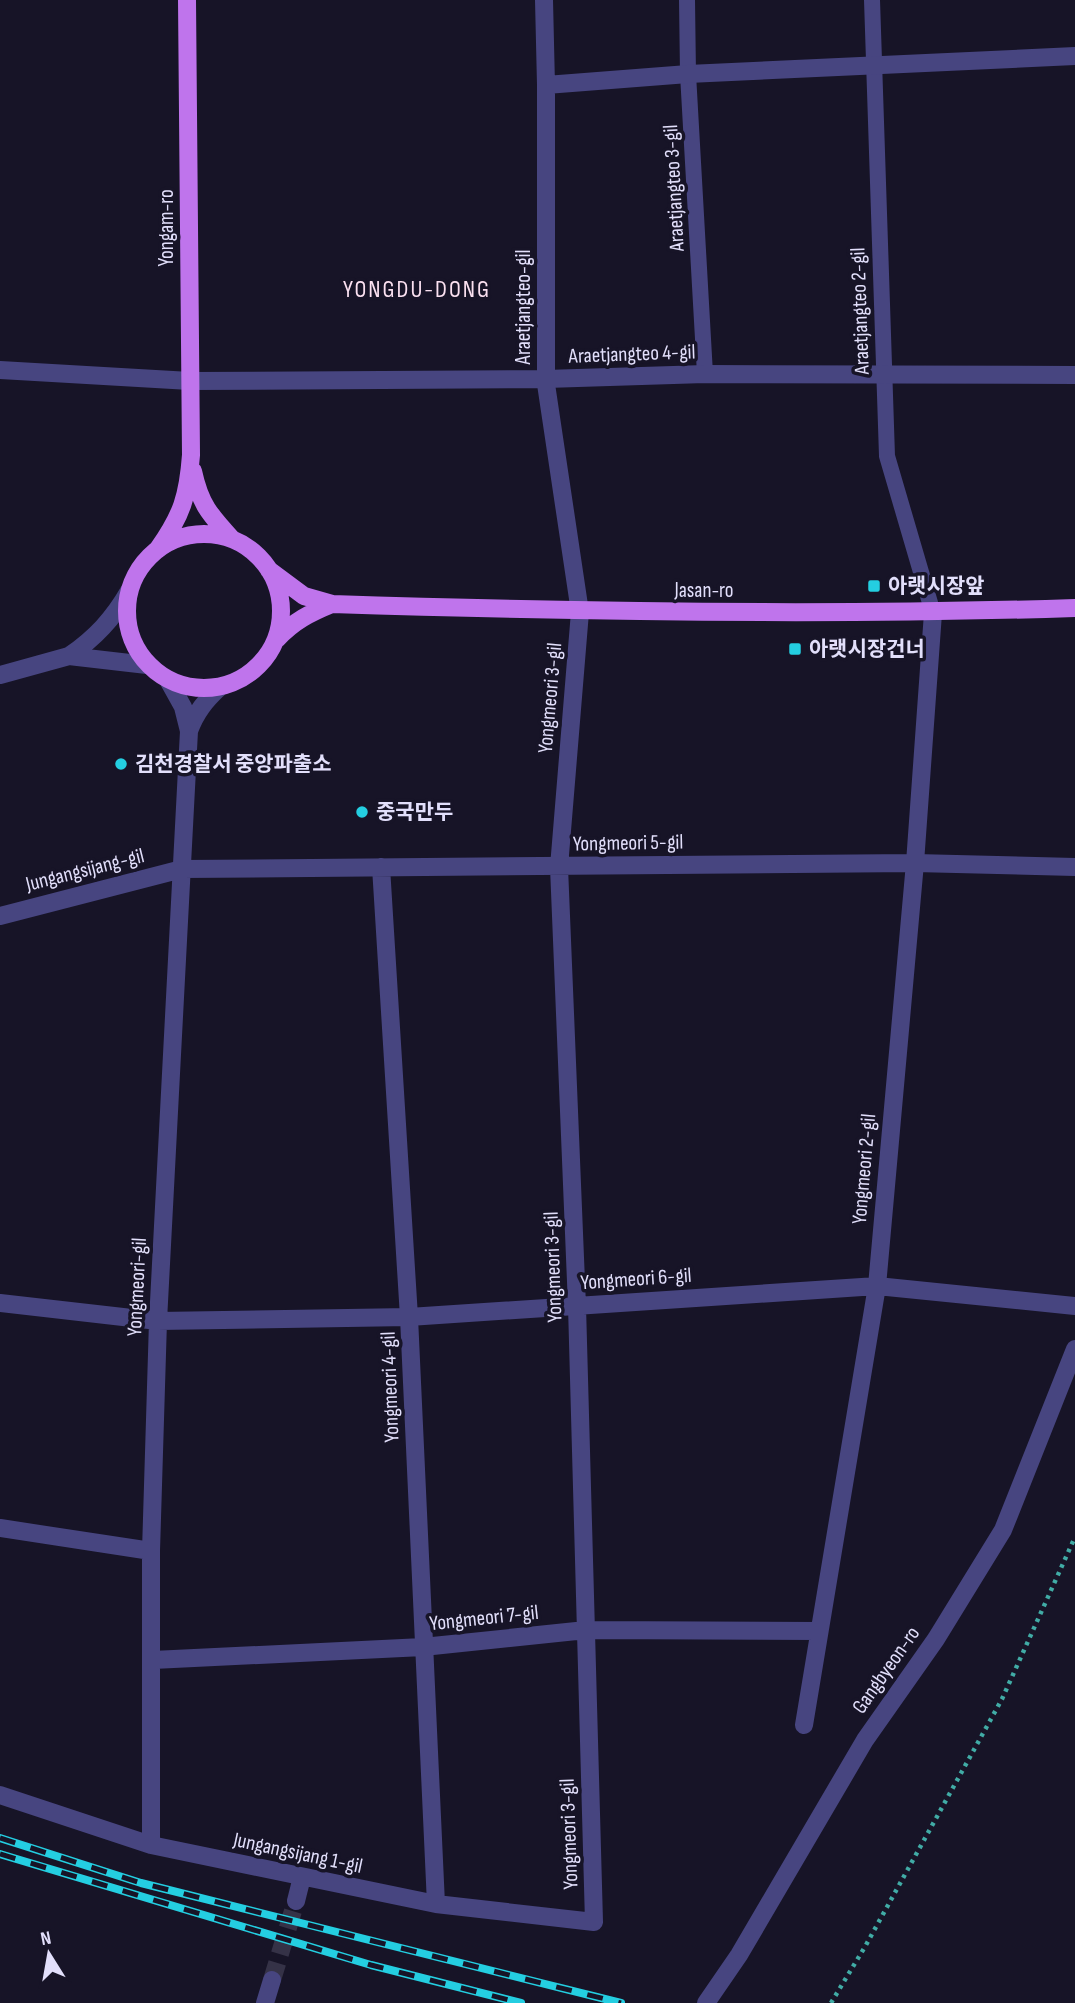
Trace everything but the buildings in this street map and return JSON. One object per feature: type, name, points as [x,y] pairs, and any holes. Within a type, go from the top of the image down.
[{"type":"main road","name":"Yongam-ro","points":[[187,0],[191,455]]},
{"type":"main road","points":[[191,455],[199,493],[209,515],[232,539],[253,552],[269,570],[304,596],[332,604]]},
{"type":"main road","points":[[191,455],[184,505],[174,527],[158,549],[139,567],[129,591],[126,618],[133,643],[147,665],[168,680],[194,688],[220,687],[244,677],[263,662],[276,640],[290,626],[305,615],[332,604]]},
{"type":"main road","points":[[158,549],[182,537],[208,534],[232,539]]},
{"type":"main road","points":[[269,570],[279,592],[281,617],[276,640]]},
{"type":"main road","name":"Jasan-ro","points":[[332,604],[580,612],[933,613],[1075,608]]},
{"type":"street","name":"Araetjangteo-gil","points":[[544,0],[546,379],[580,612]]},
{"type":"street","points":[[546,85],[688,74],[1075,56]]},
{"type":"street","name":"Araetjangteo 4-gil","points":[[0,370],[190,381],[546,379],[705,374],[1075,375]]},
{"type":"street","points":[[69,656],[102,630],[116,614],[129,591]]},
{"type":"street","name":"Yongmeori 3-gil","points":[[580,612],[559,867],[578,1306],[594,1922]]},
{"type":"street","name":"Yongmeori 2-gil","points":[[804,1725],[877,1286],[915,863],[933,613]]},
{"type":"street","points":[[0,675],[69,656],[147,665]]},
{"type":"street","name":"Yongmeori-gil","points":[[168,680],[183,707],[190,732]]},
{"type":"street","name":"Yongmeori-gil","points":[[151,1845],[151,1551],[158,1321],[190,732],[196,712],[220,687]]},
{"type":"street","name":"Yongmeori 5-gil","points":[[182,869],[915,863],[1075,867]]},
{"type":"street","name":"Yongmeori 4-gil","points":[[381,867],[409,1317],[436,1904]]},
{"type":"street","name":"Jungangsijang-gil","points":[[0,916],[182,869]]},
{"type":"street","name":"Yongmeori 6-gil","points":[[0,1303],[158,1321],[409,1317],[877,1286],[1075,1306]]},
{"type":"street","name":"Gangbyeon-ro","points":[[706,2003],[739,1955],[866,1740],[936,1639],[1003,1530],[1075,1349]]},
{"type":"street","points":[[0,1528],[151,1551]]},
{"type":"street","name":"Yongmeori 7-gil","points":[[153,1660],[423,1647],[586,1630],[819,1631]]},
{"type":"street","name":"Jungangsijang 1-gil","points":[[0,1795],[151,1845],[436,1904],[594,1922]]},
{"type":"street","points":[[296,1901],[302,1877]]},
{"type":"street","points":[[265,2003],[272,1980]]},
{"type":"lane","name":"Araetjangteo 3-gil","points":[[687,0],[688,74],[705,374]]},
{"type":"lane","name":"Araetjangteo 2-gil","points":[[872,0],[887,456],[933,613]]},
{"type":"path","points":[[831,2003],[1002,1699],[1075,1537]]},
{"type":"tunnel","points":[[272,1980],[296,1901]]},
{"type":"railway","points":[[0,1838],[141,1883],[621,2003]]},
{"type":"railway","points":[[0,1854],[371,1965],[521,2003]]},
{"type":"place","name":"아랫시장앞","points":[[874,586]]},
{"type":"place","name":"아랫시장건너","points":[[795,649]]},
{"type":"place","name":"김천경찰서 중앙파출소","points":[[121,764]]},
{"type":"place","name":"중국만두","points":[[362,812]]},
{"type":"district","name":"YONGDU-DONG","points":[[417,289]]}]
